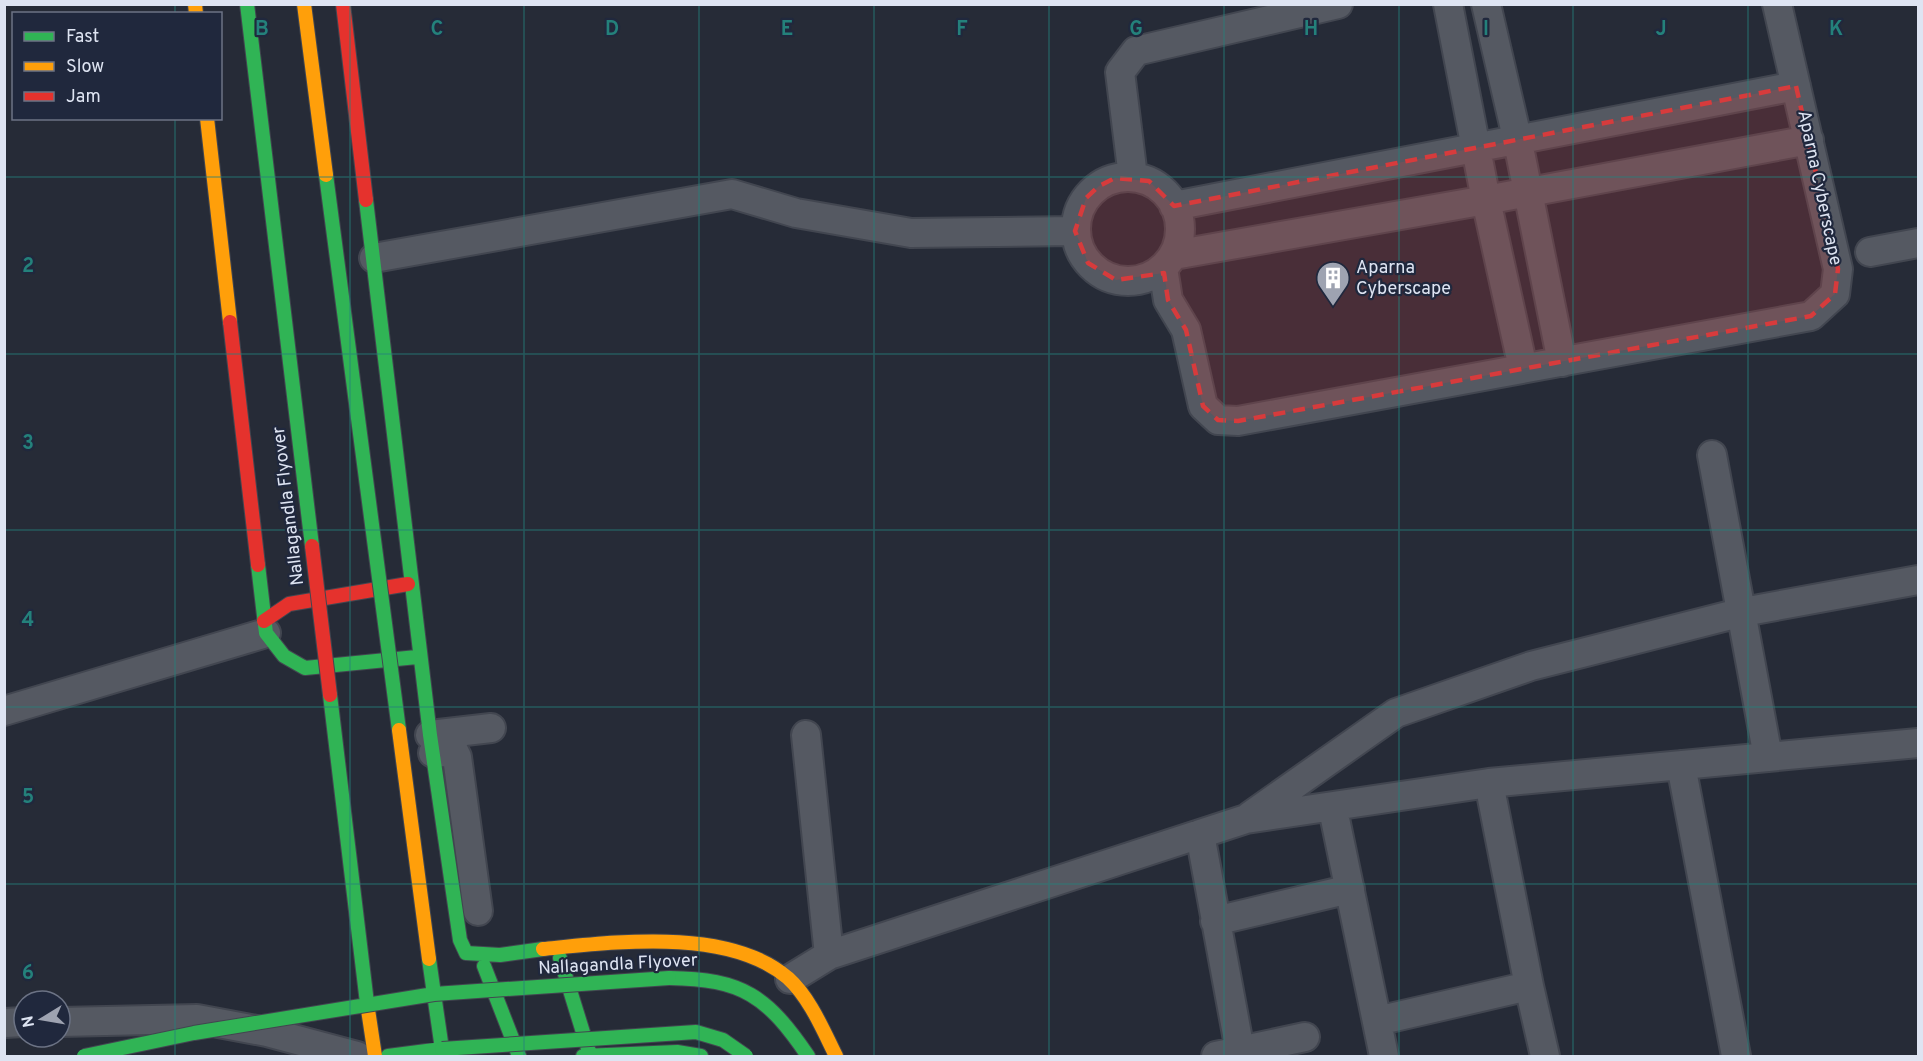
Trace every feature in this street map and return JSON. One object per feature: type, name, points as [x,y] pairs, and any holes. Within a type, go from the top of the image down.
[{"type":"main road","name":"Nallagandla Flyover","points":[[247,4],[375,1056]]},
{"type":"main road","points":[[304,4],[442,1049]]},
{"type":"main road","points":[[343,4],[432,744],[460,940],[466,953],[481,956],[556,948],[686,943],[742,950],[764,958],[790,979],[836,1056]]},
{"type":"main road","points":[[207,120],[265,627],[284,656],[305,668],[422,657]]},
{"type":"main road","points":[[265,627],[289,604],[412,583]]},
{"type":"main road","points":[[556,948],[587,1056],[677,1052],[700,1056]]},
{"type":"main road","points":[[481,956],[519,1056]]},
{"type":"main road","name":"Nallagandla Flyover","points":[[84,1056],[194,1033],[367,1003],[434,994],[705,977],[740,986],[768,1006],[792,1032],[808,1056]]},
{"type":"main road","points":[[388,1056],[442,1049],[696,1032],[718,1037],[738,1048],[746,1056]]},
{"type":"street","points":[[1132,177],[1120,72],[1136,51],[1338,4]]},
{"type":"street","points":[[1448,4],[1475,148],[1523,369]]},
{"type":"street","points":[[1486,4],[1518,142],[1562,362]]},
{"type":"street","name":"Aparna Cyberscape","points":[[1168,261],[1168,300],[1186,330],[1203,406],[1218,420],[1238,421],[1811,316],[1835,294],[1838,269],[1778,4]]},
{"type":"street","points":[[1174,206],[1796,87]]},
{"type":"street","points":[[1168,261],[1809,140]]},
{"type":"street","points":[[1132,177],[1149,181],[1164,191],[1174,206],[1180,222],[1180,239],[1168,261],[1149,277],[1133,282],[1116,280],[1101,274],[1088,263],[1079,249],[1075,231],[1078,214],[1086,198],[1099,186],[1115,178],[1132,177]]},
{"type":"street","points":[[374,258],[732,194],[796,213],[911,232],[1075,231]]},
{"type":"street","points":[[1870,252],[1918,243]]},
{"type":"street","points":[[1712,455],[1743,612],[1768,757]]},
{"type":"street","points":[[1246,819],[1396,713],[1531,666],[1743,612],[1918,580]]},
{"type":"street","points":[[4,711],[265,627]]},
{"type":"street","points":[[432,744],[491,728]]},
{"type":"street","points":[[806,735],[829,955]]},
{"type":"street","points":[[790,979],[829,955],[1246,819],[1333,808],[1489,783],[1918,743]]},
{"type":"street","points":[[432,744],[454,752],[457,757],[478,911]]},
{"type":"street","points":[[1681,765],[1736,1056]]},
{"type":"street","points":[[1489,783],[1545,1056]]},
{"type":"street","points":[[1333,808],[1384,1056]]},
{"type":"street","points":[[1200,834],[1215,921],[1232,1055],[1305,1037]]},
{"type":"street","points":[[1215,921],[1350,889]]},
{"type":"street","points":[[1377,1021],[1529,986]]},
{"type":"street","points":[[72,1022],[197,1019],[267,1032],[357,1056]]},
{"type":"highlighted area","points":[[1796,86],[1838,269],[1835,294],[1811,316],[1238,421],[1218,420],[1203,406],[1186,330],[1168,300],[1164,273],[1116,280],[1088,263],[1075,231],[1086,198],[1099,186],[1115,178],[1149,181],[1174,206]]},
{"type":"traffic: fast","points":[[247,4],[312,546]]},
{"type":"traffic: fast","points":[[326,175],[399,730]]},
{"type":"traffic: fast","points":[[366,200],[430,735],[460,940],[466,953],[500,955],[543,949]]},
{"type":"traffic: fast","points":[[258,565],[266,633],[284,656],[305,668],[417,657]]},
{"type":"traffic: fast","points":[[330,695],[367,1003]]},
{"type":"traffic: fast","points":[[560,958],[590,1055]]},
{"type":"traffic: fast","points":[[84,1056],[194,1033],[434,994],[429,959]]},
{"type":"traffic: fast","points":[[484,966],[519,1056]]},
{"type":"traffic: fast","points":[[669,978],[716,982],[735,987],[751,995],[766,1005],[808,1056]]},
{"type":"traffic: fast","points":[[434,994],[669,978]]},
{"type":"traffic: fast","points":[[388,1056],[442,1049],[434,994]]},
{"type":"traffic: fast","points":[[442,1049],[696,1032],[723,1040],[746,1056]]},
{"type":"traffic: fast","points":[[583,1056],[677,1052],[701,1056]]},
{"type":"traffic: slow","points":[[195,4],[196,12]]},
{"type":"traffic: slow","points":[[304,4],[326,175]]},
{"type":"traffic: slow","points":[[207,120],[230,322]]},
{"type":"traffic: slow","points":[[399,730],[429,959]]},
{"type":"traffic: slow","points":[[543,949],[604,943],[671,942],[735,951],[764,962],[796,986],[815,1015],[836,1056]]},
{"type":"traffic: slow","points":[[367,1003],[375,1056]]},
{"type":"traffic: jam","points":[[343,4],[366,200]]},
{"type":"traffic: jam","points":[[230,322],[258,565]]},
{"type":"traffic: jam","points":[[312,546],[330,695]]},
{"type":"traffic: jam","points":[[264,621],[289,604],[408,584]]},
{"type":"place","name":"Aparna Cyberscape","points":[[1333,307]]}]
